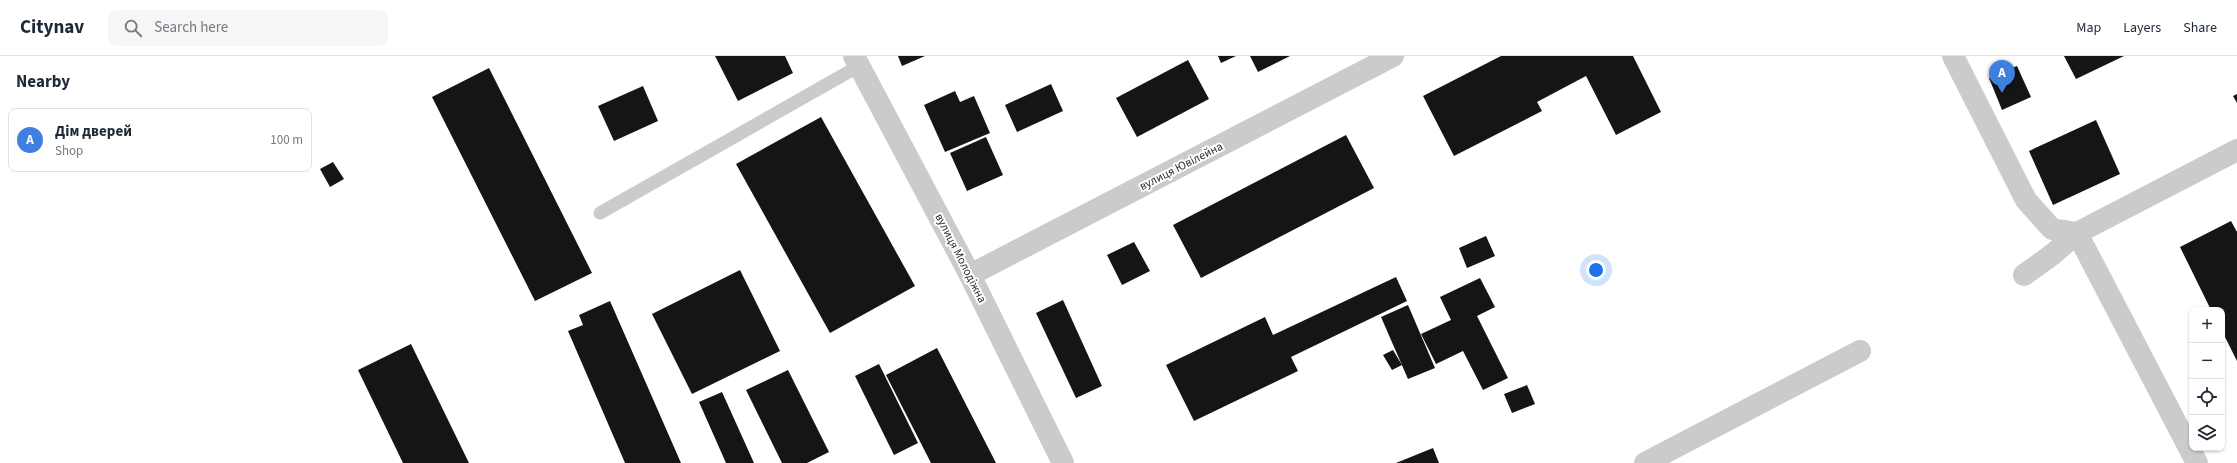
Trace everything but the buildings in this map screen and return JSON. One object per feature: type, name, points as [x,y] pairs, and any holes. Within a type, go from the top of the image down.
[{"type":"street","name":"вулиця Ювілейна","points":[[970,275],[1393,56]]},
{"type":"street","points":[[1953,56],[2026,200],[2052,229],[2077,233]]},
{"type":"street","name":"вулиця Молодіжна","points":[[857,61],[970,275],[1063,463]]},
{"type":"street","points":[[2024,275],[2053,254],[2077,233],[2237,150]]},
{"type":"street","points":[[2077,233],[2197,463]]},
{"type":"street","points":[[1645,463],[1860,351]]},
{"type":"lane","points":[[600,213],[857,61]]},
{"type":"place","name":"Дім дверей","points":[[2002,93]]}]
